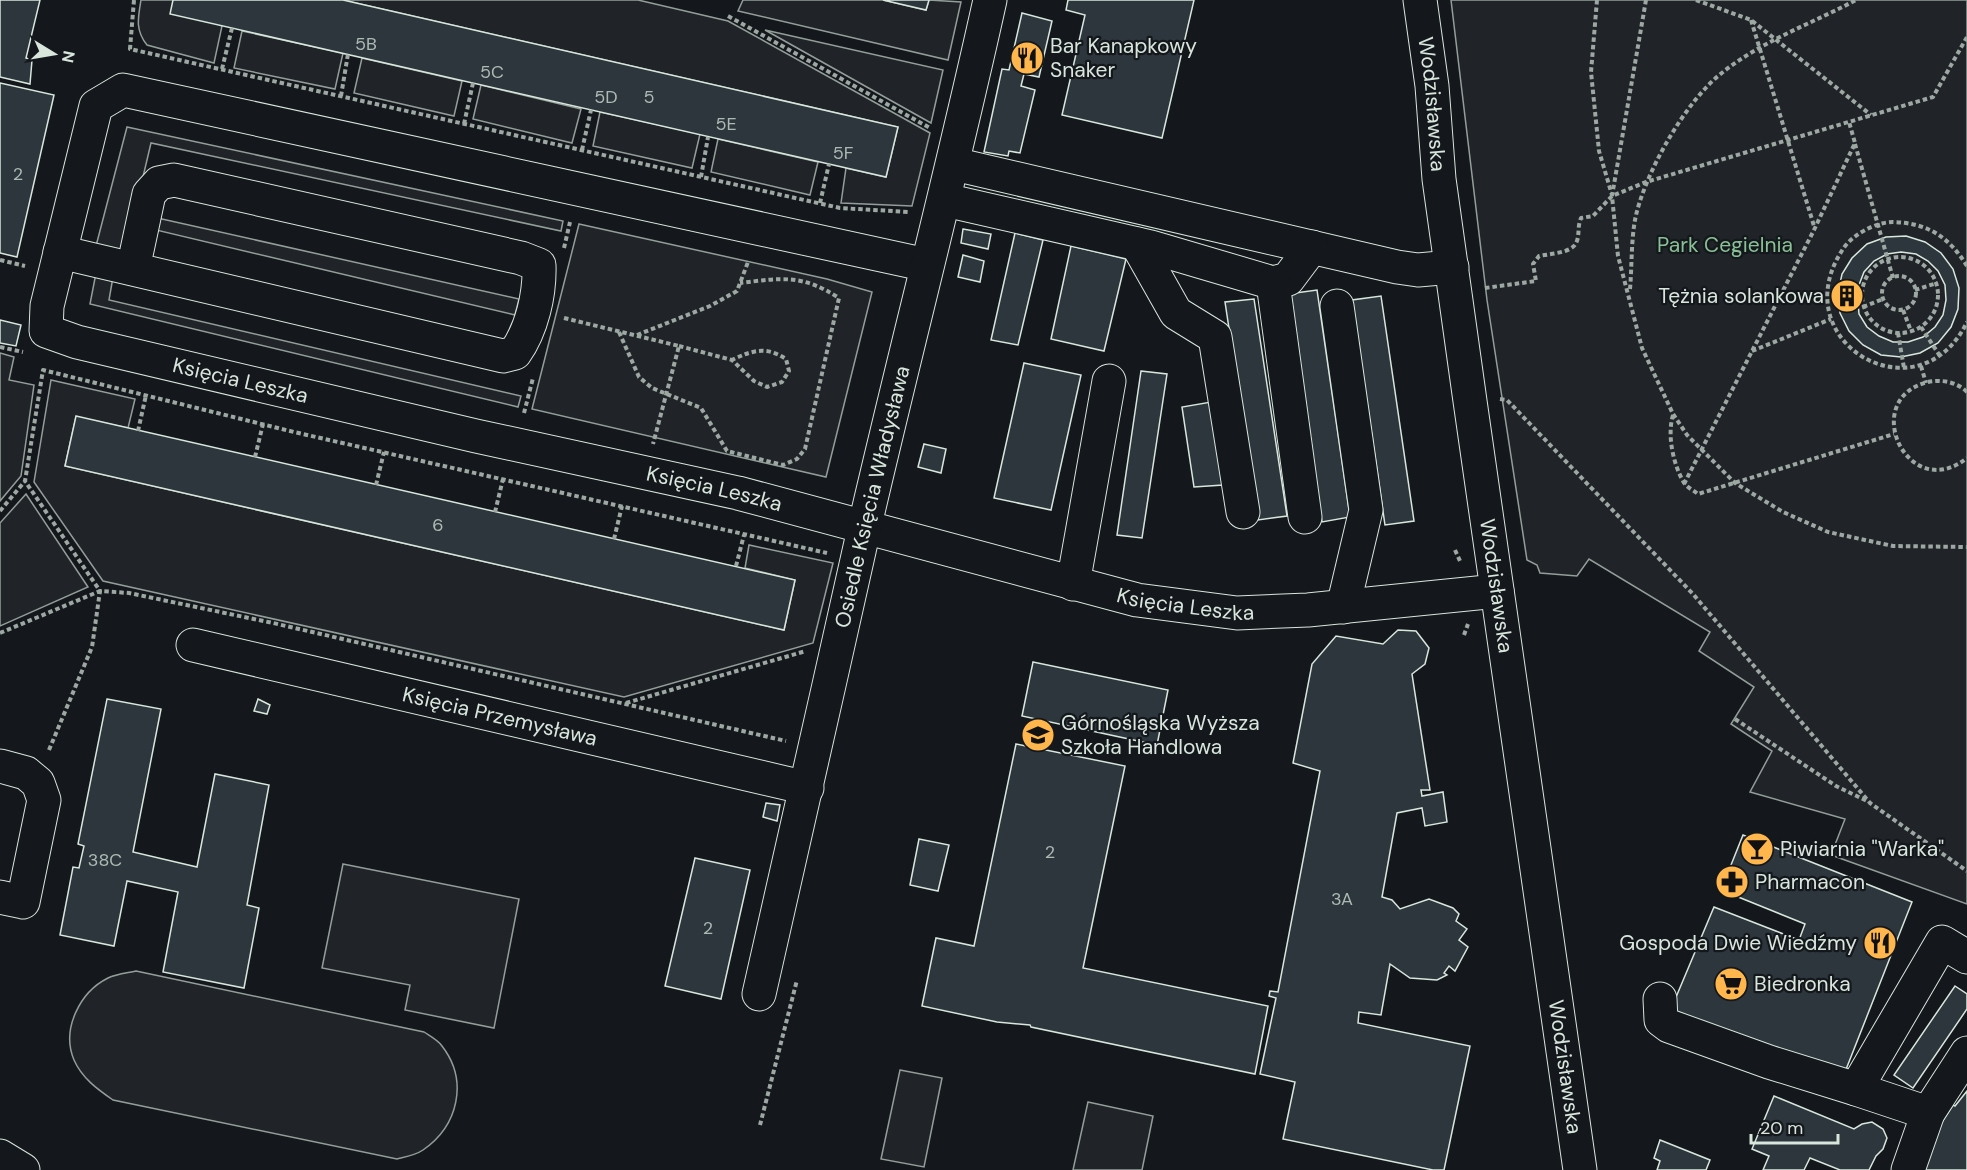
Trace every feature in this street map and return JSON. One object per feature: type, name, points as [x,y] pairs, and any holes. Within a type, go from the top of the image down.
[{"type":"street","name":"Osiedle Księcia Władysława","points":[[759,994],[864,528],[927,265],[931,206],[954,165],[990,0]]},
{"type":"street","name":"Wodzisławska","points":[[1420,0],[1452,267],[1580,1170]]},
{"type":"street","name":"Księcia Leszka","points":[[927,265],[123,90],[96,106],[47,306],[46,331],[76,342],[476,436],[738,494],[1137,600],[1237,613],[1343,607],[1497,591]]},
{"type":"street","points":[[954,165],[1406,269],[1452,267]]},
{"type":"street","points":[[60,252],[503,356],[515,353],[523,342],[540,283],[539,265],[521,258],[174,180],[159,183],[149,194],[133,269]]},
{"type":"street","points":[[931,206],[1137,244],[1273,283],[1288,279],[1312,246]]},
{"type":"street","points":[[1137,244],[1176,313],[1215,337],[1243,512]]},
{"type":"street","points":[[1273,283],[1305,517]]},
{"type":"street","points":[[1338,306],[1366,510],[1343,607]]},
{"type":"street","points":[[1073,584],[1109,381]]},
{"type":"street","name":"Księcia Przemysława","points":[[192,645],[807,788]]},
{"type":"street","points":[[0,766],[26,773],[38,783],[44,800],[23,902],[0,897]]},
{"type":"street","points":[[1856,1089],[1942,942],[1967,957]]},
{"type":"street","points":[[1660,999],[1661,1020],[1669,1026],[1769,1062],[1928,1113]]},
{"type":"street","points":[[1908,1170],[1928,1113],[1967,1053]]},
{"type":"street","points":[[0,1156],[23,1170]]},
{"type":"path","points":[[134,0],[130,49],[840,208],[931,206]]},
{"type":"path","points":[[1597,0],[1591,72],[1599,151],[1612,196],[1618,255],[1630,292],[1642,348],[1673,414],[1700,449],[1735,483],[1783,512],[1828,532],[1893,546],[1967,547]]},
{"type":"path","points":[[1612,196],[1646,0]]},
{"type":"path","points":[[1696,0],[1751,20],[1872,116]]},
{"type":"path","points":[[1630,292],[1635,219],[1646,182],[1681,117],[1722,72],[1777,40],[1856,0]]},
{"type":"path","points":[[728,16],[936,131]]},
{"type":"path","points":[[1751,20],[1814,230]]},
{"type":"path","points":[[222,69],[232,28]]},
{"type":"path","points":[[1475,290],[1536,281],[1533,264],[1539,256],[1572,249],[1577,243],[1577,227],[1581,218],[1593,216],[1612,196],[1646,182],[1933,97],[1967,36]]},
{"type":"path","points":[[341,96],[348,54]]},
{"type":"path","points":[[464,124],[473,83]]},
{"type":"path","points":[[582,150],[591,110]]},
{"type":"path","points":[[1849,122],[1893,278]]},
{"type":"path","points":[[701,177],[708,136]]},
{"type":"path","points":[[1684,484],[1814,230],[1855,143]]},
{"type":"path","points":[[820,203],[829,164]]},
{"type":"path","points":[[1967,266],[1954,246],[1935,231],[1912,222],[1888,222],[1865,230],[1846,244],[1833,264],[1826,288],[1831,319],[1837,334],[1853,352],[1874,364],[1904,368],[1921,366],[1940,356],[1960,337],[1967,322]]},
{"type":"path","points":[[1888,258],[1912,258],[1928,268],[1937,283],[1936,310],[1922,327],[1898,333],[1880,328],[1863,307],[1862,295],[1869,272],[1888,258]]},
{"type":"path","points":[[0,260],[31,267]]},
{"type":"path","points":[[636,335],[710,306],[737,291],[748,262]]},
{"type":"path","points":[[1904,277],[1915,290],[1912,304],[1903,310],[1893,310],[1883,299],[1885,284],[1893,278],[1904,277]]},
{"type":"path","points":[[619,332],[639,377],[652,388],[666,395],[701,408],[727,451],[783,465],[797,459],[805,448],[838,298],[816,284],[783,278],[740,283]]},
{"type":"path","points":[[1915,290],[1937,283]]},
{"type":"path","points":[[1863,307],[1883,299]]},
{"type":"path","points":[[1903,310],[1911,331]]},
{"type":"path","points":[[558,316],[732,360],[754,381],[766,387],[782,382],[789,371],[786,359],[772,350],[752,350],[732,360]]},
{"type":"path","points":[[1751,351],[1831,319]]},
{"type":"path","points":[[1922,327],[1940,356]]},
{"type":"path","points":[[1898,333],[1904,368]]},
{"type":"path","points":[[652,448],[679,346]]},
{"type":"path","points":[[1921,366],[1926,382]]},
{"type":"path","points":[[0,512],[25,481],[43,370],[263,424],[834,555]]},
{"type":"path","points":[[1967,392],[1950,382],[1926,382],[1907,392],[1898,405],[1894,419],[1894,434],[1908,458],[1919,466],[1932,470],[1946,469],[1967,458]]},
{"type":"path","points":[[138,431],[146,395]]},
{"type":"path","points":[[1496,398],[1507,400],[1693,594],[1870,803]]},
{"type":"path","points":[[1673,414],[1669,428],[1684,484],[1698,494],[1894,434]]},
{"type":"path","points":[[255,457],[263,424]]},
{"type":"path","points":[[376,485],[384,452]]},
{"type":"path","points":[[495,512],[503,479]]},
{"type":"path","points":[[25,481],[100,591],[92,647],[48,752]]},
{"type":"path","points":[[614,538],[622,507]]},
{"type":"path","points":[[736,566],[744,535]]},
{"type":"path","points":[[0,633],[100,591],[129,593],[273,623],[788,742]]},
{"type":"path","points":[[623,704],[810,650]]},
{"type":"path","points":[[1735,719],[1836,786],[1870,803],[1967,871]]},
{"type":"green space","points":[[141,0],[173,0],[222,26],[214,63],[147,45],[139,29]]},
{"type":"green space","points":[[343,0],[638,0],[728,21],[930,133],[912,206],[841,203],[846,168],[886,177],[898,127]]},
{"type":"green space","points":[[743,0],[883,0],[926,10],[929,0],[961,2],[948,60],[738,11]]},
{"type":"green space","name":"Park Cegielnia","points":[[1451,0],[1967,0],[1967,904],[1831,855],[1845,819],[1750,792],[1772,751],[1731,724],[1754,687],[1699,651],[1710,632],[1589,559],[1577,576],[1540,573],[1537,565],[1527,560],[1487,300]]},
{"type":"green space","points":[[765,30],[943,70],[931,123]]},
{"type":"green space","points":[[242,31],[343,53],[335,89],[234,68]]},
{"type":"green space","points":[[362,58],[462,81],[454,116],[354,93]]},
{"type":"green space","points":[[481,85],[581,109],[572,143],[473,119]]},
{"type":"green space","points":[[600,112],[700,134],[692,168],[593,146]]},
{"type":"green space","points":[[127,127],[563,221],[561,231],[151,143],[125,253],[96,246]]},
{"type":"green space","points":[[718,139],[818,162],[810,195],[711,172]]},
{"type":"green space","points":[[153,217],[519,299],[515,315],[156,230]]},
{"type":"green space","points":[[579,224],[827,279],[872,292],[826,477],[532,409]]},
{"type":"green space","points":[[96,273],[113,277],[109,300],[521,396],[518,407],[90,304]]},
{"type":"green space","points":[[0,353],[14,357],[9,380],[34,385],[21,476],[0,501]]},
{"type":"green space","points":[[51,380],[135,399],[128,428],[76,417],[65,466],[784,630],[795,580],[745,568],[749,545],[833,563],[813,643],[624,697],[103,581],[34,482]]},
{"type":"green space","points":[[26,494],[88,587],[0,626],[0,523]]},
{"type":"green space","points":[[343,864],[519,899],[494,1028],[405,1010],[410,985],[322,968]]},
{"type":"green space","points":[[136,971],[424,1032],[442,1046],[455,1074],[456,1102],[452,1116],[445,1129],[423,1150],[397,1159],[113,1100],[90,1083],[77,1066],[71,1048],[72,1024],[82,1002],[98,984],[111,977]]},
{"type":"green space","points":[[900,1070],[942,1078],[924,1167],[881,1159]]},
{"type":"green space","points":[[1088,1102],[1153,1116],[1142,1170],[1073,1170]]},
{"type":"building","points":[[0,0],[40,0],[26,58],[32,60],[30,84],[0,77]]},
{"type":"building","points":[[173,0],[343,0],[898,127],[886,177],[170,14]]},
{"type":"building","points":[[883,0],[929,0],[926,10]]},
{"type":"building","points":[[1068,0],[1194,0],[1162,138],[1062,115],[1085,15],[1066,10]]},
{"type":"building","points":[[1022,13],[1052,21],[1039,77],[1024,74],[1021,86],[1035,90],[1020,153],[1009,151],[1008,156],[984,152],[1002,69],[1009,70]]},
{"type":"building","points":[[0,83],[54,95],[17,257],[0,253]]},
{"type":"building","points":[[963,229],[991,234],[988,249],[961,243]]},
{"type":"building","points":[[1015,233],[1043,240],[1018,345],[991,340]]},
{"type":"building","name":"Tężnia solankowa","points":[[1906,236],[1925,242],[1941,253],[1953,269],[1959,288],[1958,309],[1951,327],[1938,343],[1920,353],[1901,357],[1881,355],[1863,345],[1849,331],[1840,313],[1838,293],[1842,274],[1852,258],[1867,244],[1886,237]],"holes":[[[1901,252],[1916,254],[1938,271],[1945,285],[1946,300],[1943,315],[1935,327],[1923,337],[1908,342],[1893,342],[1867,327],[1859,314],[1857,290],[1864,272],[1874,261],[1887,254]]]},
{"type":"building","points":[[1071,246],[1126,259],[1104,351],[1051,339]]},
{"type":"building","points":[[963,255],[984,261],[980,282],[958,277]]},
{"type":"building","points":[[1317,290],[1350,517],[1322,522],[1288,294]]},
{"type":"building","points":[[1381,296],[1414,521],[1385,525],[1352,300]]},
{"type":"building","points":[[1254,299],[1287,516],[1258,520],[1225,302]]},
{"type":"building","points":[[0,320],[21,325],[16,346],[0,343]]},
{"type":"building","points":[[1024,363],[1081,375],[1051,510],[994,498]]},
{"type":"building","points":[[1141,371],[1167,374],[1142,538],[1117,535]]},
{"type":"building","points":[[1211,402],[1223,485],[1194,487],[1182,407]]},
{"type":"building","points":[[76,416],[795,580],[784,630],[65,466]]},
{"type":"building","points":[[924,444],[946,449],[941,473],[918,467]]},
{"type":"building","points":[[1398,630],[1416,631],[1429,648],[1425,664],[1412,674],[1430,790],[1421,790],[1422,796],[1443,792],[1447,822],[1425,826],[1422,808],[1397,813],[1382,897],[1392,900],[1400,909],[1429,899],[1453,908],[1459,914],[1456,921],[1467,929],[1459,940],[1468,947],[1455,971],[1449,966],[1444,973],[1447,975],[1437,980],[1410,978],[1390,964],[1381,1015],[1359,1012],[1358,1023],[1470,1046],[1444,1170],[1433,1170],[1283,1139],[1295,1082],[1260,1074],[1276,998],[1269,996],[1270,991],[1278,992],[1320,771],[1293,763],[1312,664],[1336,636],[1383,644]]},
{"type":"building","points":[[1033,662],[1168,690],[1157,745],[1022,716]]},
{"type":"building","points":[[107,699],[161,709],[133,852],[197,867],[215,774],[269,785],[247,905],[259,908],[244,988],[163,972],[178,892],[127,881],[114,946],[60,935],[73,867],[79,868],[84,846],[78,844]]},
{"type":"building","points":[[258,699],[270,705],[267,714],[254,711]]},
{"type":"building","points":[[1016,744],[1125,766],[1083,968],[1268,1006],[1255,1074],[1030,1025],[997,1022],[922,1006],[936,938],[974,946]]},
{"type":"building","points":[[766,803],[780,805],[777,821],[763,817]]},
{"type":"building","points":[[1743,835],[1912,902],[1843,1077],[1671,1009],[1714,907],[1799,940],[1805,924],[1721,890]]},
{"type":"building","points":[[919,839],[949,845],[938,891],[910,885]]},
{"type":"building","points":[[695,858],[750,870],[721,999],[665,986]]},
{"type":"building","points":[[1955,986],[1967,994],[1967,1009],[1913,1088],[1894,1075]]},
{"type":"building","points":[[1967,1091],[1967,1170],[1918,1170],[1940,1125],[1953,1105],[1955,1106]]},
{"type":"building","points":[[1774,1096],[1854,1129],[1872,1122],[1883,1129],[1887,1138],[1883,1149],[1876,1156],[1869,1170],[1840,1170],[1810,1158],[1804,1170],[1763,1170],[1769,1156],[1752,1149]]},
{"type":"building","points":[[1660,1140],[1710,1160],[1706,1170],[1657,1170],[1660,1161],[1654,1158]]},
{"type":"place","name":"Bar Kanapkowy Snaker","points":[[1027,58]]},
{"type":"place","name":"Tężnia solankowa","points":[[1847,296]]},
{"type":"place","name":"Górnośląska Wyższa Szkoła Handlowa","points":[[1038,735]]},
{"type":"place","name":"Piwiarnia \"Warka\"","points":[[1757,849]]},
{"type":"place","name":"Pharmacon","points":[[1732,882]]},
{"type":"place","name":"Gospoda Dwie Wiedźmy","points":[[1880,943]]},
{"type":"place","name":"Biedronka","points":[[1731,984]]}]
